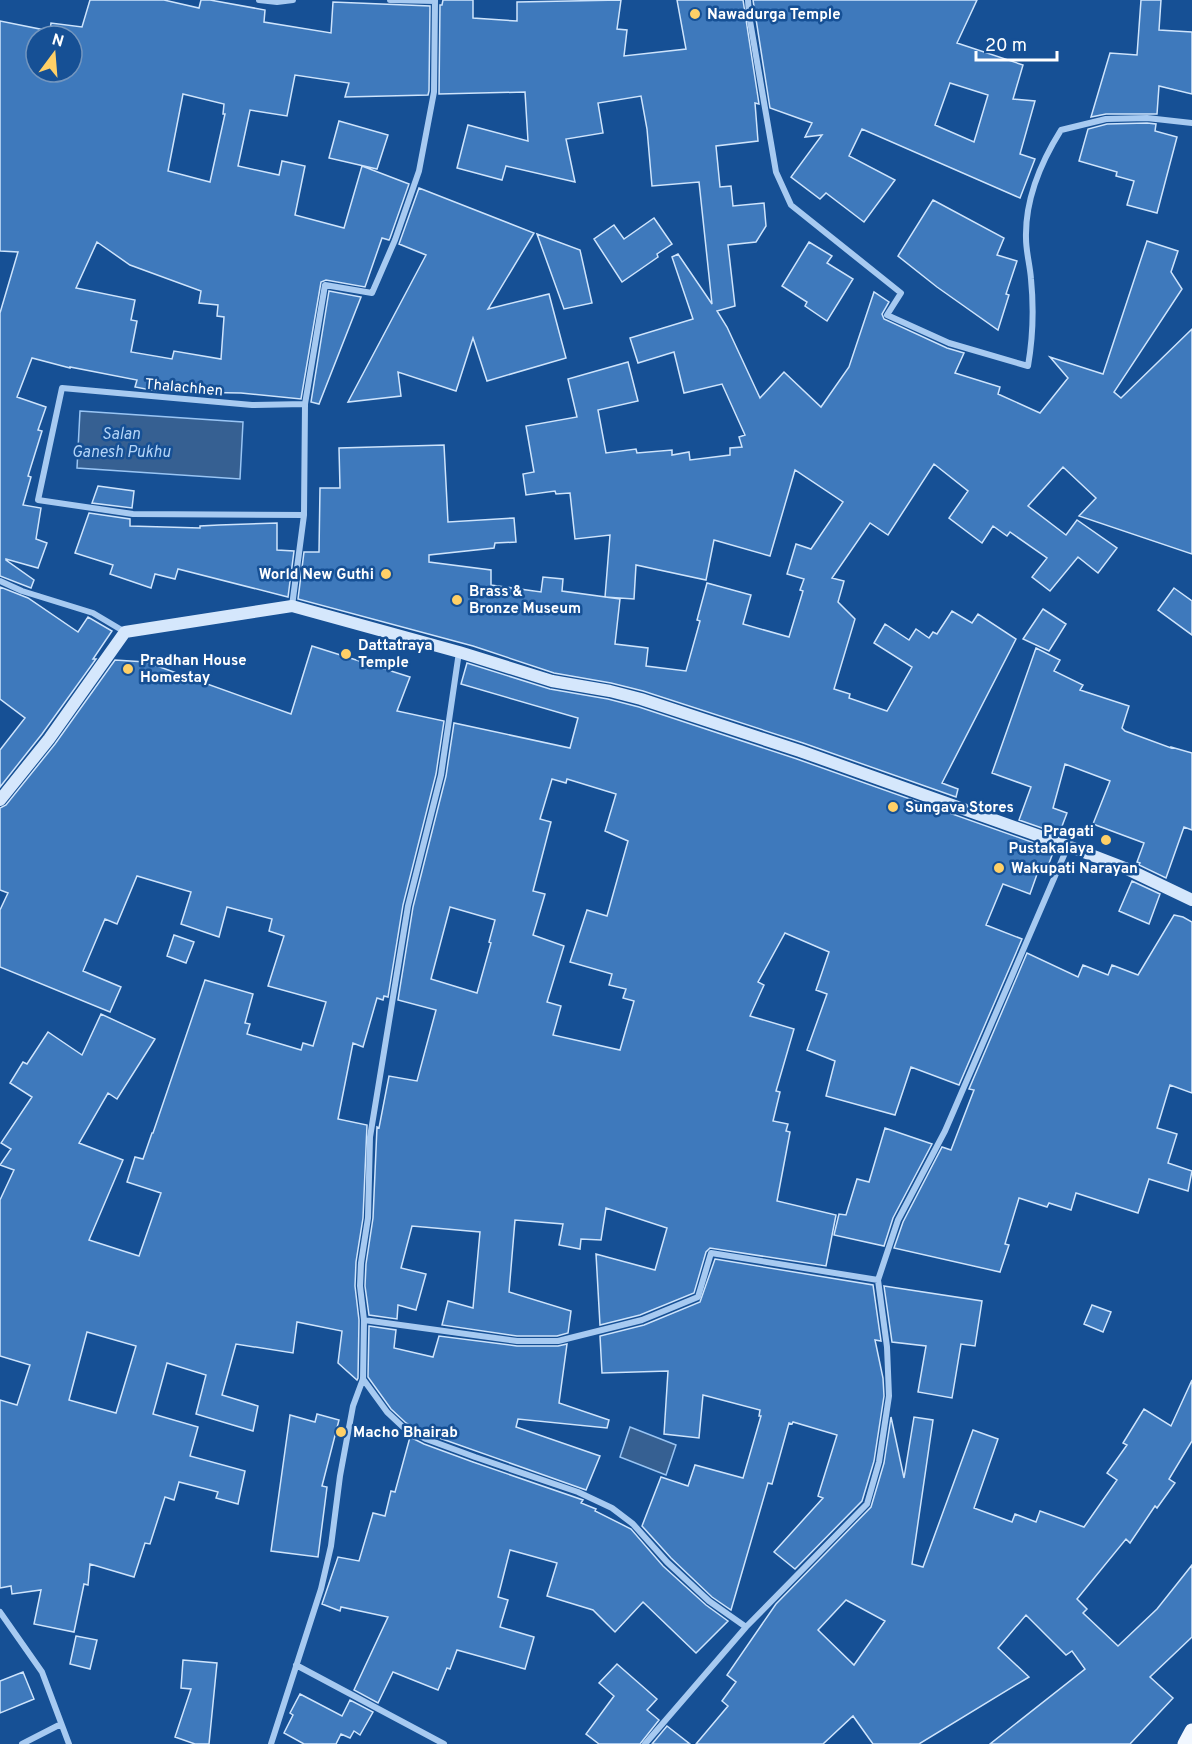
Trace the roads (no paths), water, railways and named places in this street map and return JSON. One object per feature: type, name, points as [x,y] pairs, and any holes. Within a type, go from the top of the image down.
[{"type":"main road","points":[[0,800],[49,739],[125,632],[292,606],[459,652],[552,681],[610,691],[800,751],[1068,846],[1125,868],[1192,900]]},
{"type":"main road","points":[[1185,1744],[1192,1731]]},
{"type":"street","points":[[259,0],[277,2],[293,0]]},
{"type":"street","points":[[292,606],[304,515],[305,404],[325,285],[372,293],[395,240],[419,171],[434,92],[435,1],[390,0]]},
{"type":"street","points":[[748,0],[748,15],[776,171],[791,204],[902,293],[887,315],[950,342],[1028,366],[1034,332],[1026,237],[1029,211],[1035,183],[1047,153],[1061,130],[1106,119],[1148,118],[1192,123]]},
{"type":"street","name":"Thalachhen","points":[[304,515],[133,514],[38,500],[62,388],[252,405],[305,404]]},
{"type":"street","points":[[0,582],[93,613],[125,632]]},
{"type":"street","points":[[271,1744],[321,1589],[331,1546],[340,1476],[353,1406],[363,1379],[364,1320],[360,1287],[368,1218],[370,1137],[408,906],[441,775],[459,652]]},
{"type":"street","points":[[645,1744],[746,1627],[867,1504],[879,1462],[889,1396],[887,1347],[878,1280],[898,1220],[945,1131],[1068,846]]},
{"type":"street","points":[[364,1320],[517,1341],[558,1341],[642,1320],[698,1297],[711,1253],[878,1280]]},
{"type":"street","points":[[363,1379],[387,1412],[404,1427],[426,1439],[538,1480],[578,1492],[612,1508],[633,1524],[668,1562],[710,1601],[746,1627]]},
{"type":"street","points":[[0,1612],[42,1672],[69,1744]]},
{"type":"street","points":[[296,1665],[444,1744]]},
{"type":"street","points":[[22,1744],[62,1724]]},
{"type":"water","name":"Salan Ganesh Pukhu","points":[[80,411],[243,422],[240,479],[77,468]]},
{"type":"water","points":[[630,1427],[676,1445],[666,1475],[620,1457]]},
{"type":"place","name":"Nawadurga Temple","points":[[695,14]]},
{"type":"place","name":"World New Guthi","points":[[386,574]]},
{"type":"place","name":"Brass & Bronze Museum","points":[[457,600]]},
{"type":"place","name":"Dattatraya Temple","points":[[346,654]]},
{"type":"place","name":"Pradhan House Homestay","points":[[128,669]]},
{"type":"place","name":"Sungava Stores","points":[[893,807]]},
{"type":"place","name":"Pragati Pustakalaya","points":[[1106,840]]},
{"type":"place","name":"Wakupati Narayan","points":[[999,868]]},
{"type":"place","name":"Macho Bhairab","points":[[341,1432]]}]
